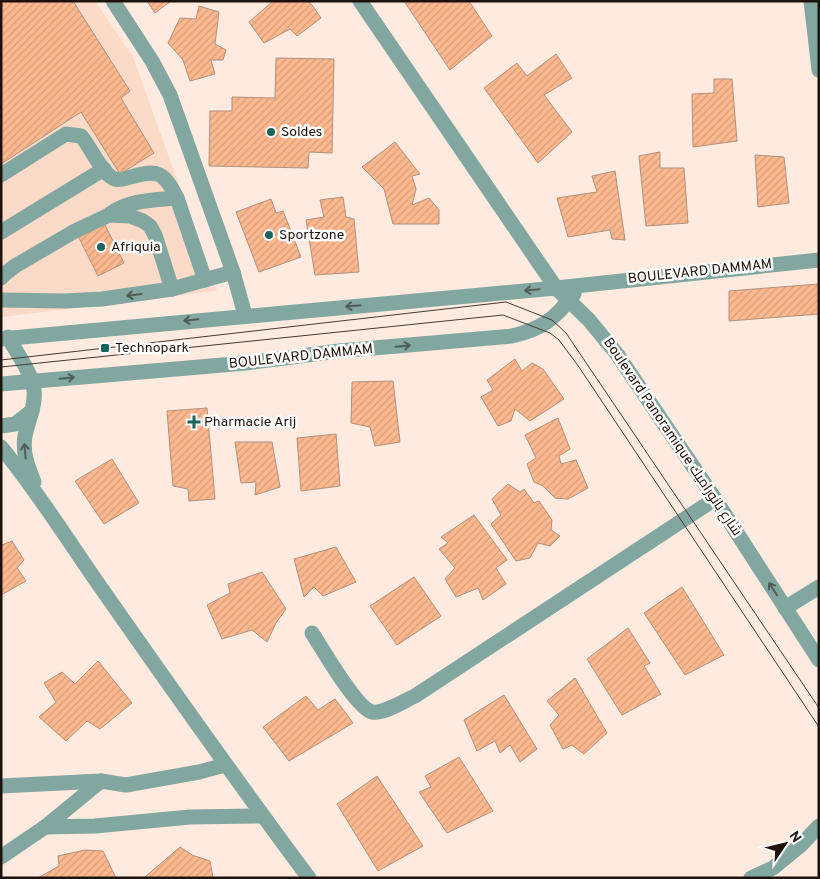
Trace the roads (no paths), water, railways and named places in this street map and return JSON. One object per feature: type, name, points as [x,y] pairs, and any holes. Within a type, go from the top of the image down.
[{"type":"street","points":[[113,1],[152,62],[170,95],[233,272],[245,315]]},
{"type":"street","points":[[811,1],[819,70]]},
{"type":"street","name":"Boulevard Panoramique شارع بانوراميك","points":[[364,3],[556,288],[589,320],[613,348],[715,499],[819,660]]},
{"type":"street","points":[[1,175],[66,134],[81,136],[104,169],[115,179],[123,180],[146,172],[158,173],[171,187],[177,198],[205,280]]},
{"type":"street","points":[[1,232],[104,169]]},
{"type":"street","points":[[1,278],[15,266],[115,210],[136,203],[177,198]]},
{"type":"street","points":[[109,215],[130,216],[150,226],[155,235],[172,289]]},
{"type":"street","name":"BOULEVARD DAMMAM","points":[[5,338],[556,288],[819,260]]},
{"type":"street","points":[[1,300],[111,298],[172,289],[233,272]]},
{"type":"street","name":"BOULEVARD DAMMAM","points":[[1,384],[246,363],[339,351],[512,336],[532,330],[552,320],[580,285]]},
{"type":"street","points":[[5,338],[33,382],[35,391],[32,411],[24,438],[24,448],[39,497]]},
{"type":"street","points":[[1,426],[15,424],[32,411]]},
{"type":"street","points":[[1,447],[39,497],[304,876]]},
{"type":"street","points":[[312,632],[346,684],[365,708],[375,712],[396,706],[415,696],[715,499]]},
{"type":"street","points":[[785,608],[819,587]]},
{"type":"street","points":[[1,786],[101,781],[126,785],[199,772],[225,765]]},
{"type":"street","points":[[1,857],[45,827],[101,781]]},
{"type":"street","points":[[45,827],[95,826],[190,817],[263,816]]},
{"type":"street","points":[[751,878],[773,868],[801,845],[819,826]]},
{"type":"tram line","points":[[1,360],[506,302],[552,320],[566,333],[819,708]]},
{"type":"tram line","points":[[1,367],[503,315],[550,333],[559,340],[579,367],[819,727]]},
{"type":"place","name":"Soldes","points":[[271,132]]},
{"type":"place","name":"Sportzone","points":[[269,235]]},
{"type":"place","name":"Afriquia","points":[[101,247]]},
{"type":"place","name":"Technopark","points":[[105,348]]},
{"type":"place","name":"Pharmacie Arij","points":[[194,422]]}]
